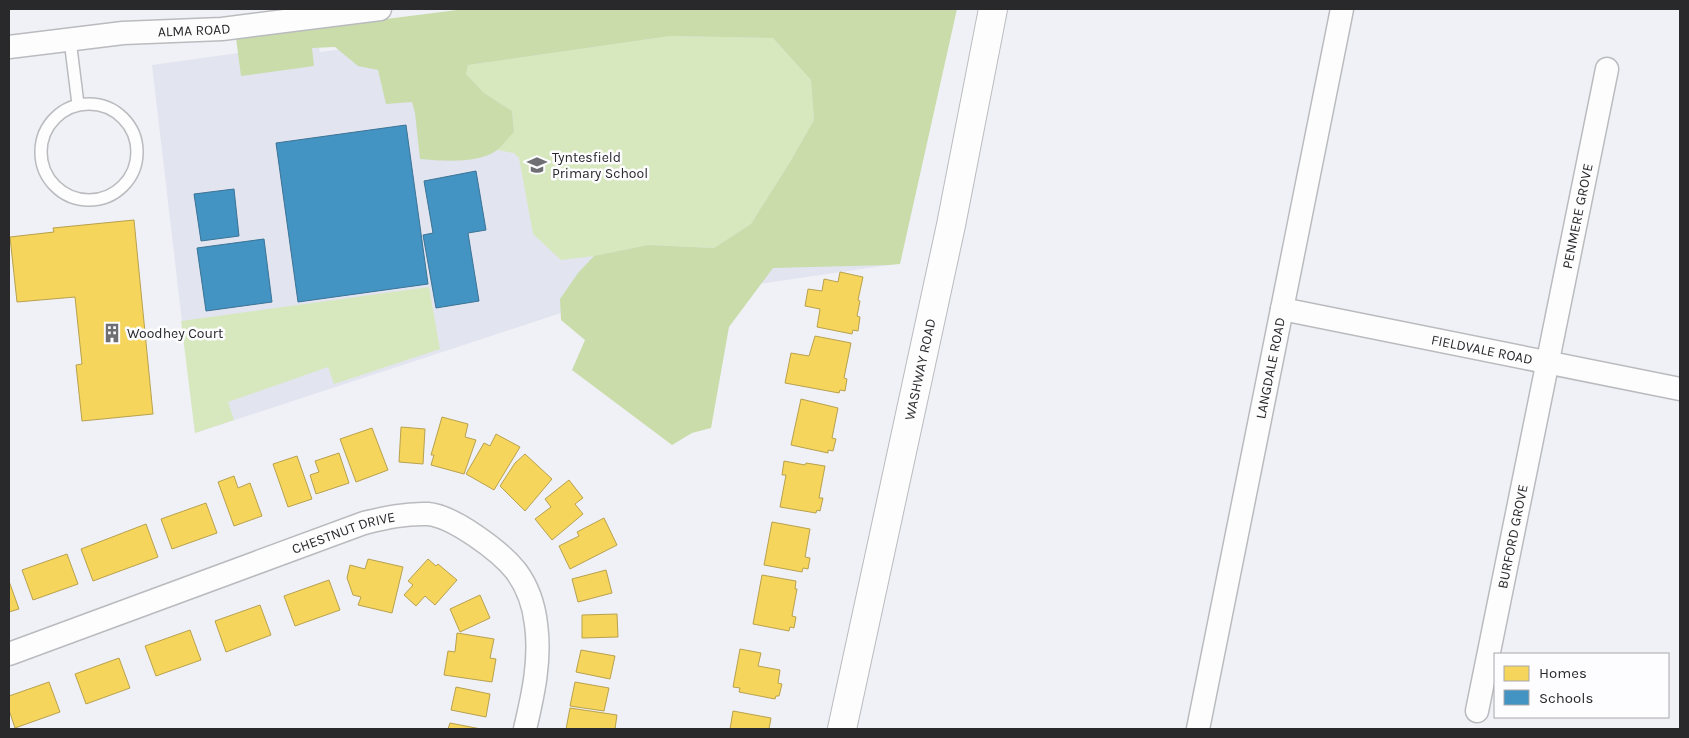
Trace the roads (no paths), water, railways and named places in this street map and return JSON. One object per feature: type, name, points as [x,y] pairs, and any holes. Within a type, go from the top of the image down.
[{"type":"highway","name":"WASHWAY ROAD","points":[[842,729],[951,225],[993,9]]},
{"type":"street","name":"ALMA ROAD","points":[[9,47],[123,33],[222,29],[380,9]]},
{"type":"street","name":"LANGDALE ROAD","points":[[1198,729],[1342,9]]},
{"type":"street","name":"PENMERE GROVE","points":[[1546,362],[1607,69]]},
{"type":"street","name":"FIELDVALE ROAD","points":[[1282,309],[1680,389]]},
{"type":"street","name":"BURFORD GROVE","points":[[1477,711],[1546,362]]},
{"type":"street","name":"CHESTNUT DRIVE","points":[[9,654],[364,523],[396,516],[429,514],[450,521],[494,550],[516,572],[531,600],[536,624],[538,649],[535,684],[526,729]]},
{"type":"lane","points":[[70,40],[78,104]]},
{"type":"lane","points":[[78,104],[99,104],[119,113],[128,123],[135,137],[137,153],[134,169],[124,185],[111,194],[92,200],[70,196],[58,188],[48,177],[41,160],[41,146],[46,130],[55,117],[78,104]]},
{"type":"place","name":"Tyntesfield Primary School","points":[[537,165]]},
{"type":"place","name":"Woodhey Court","points":[[112,333]]}]
